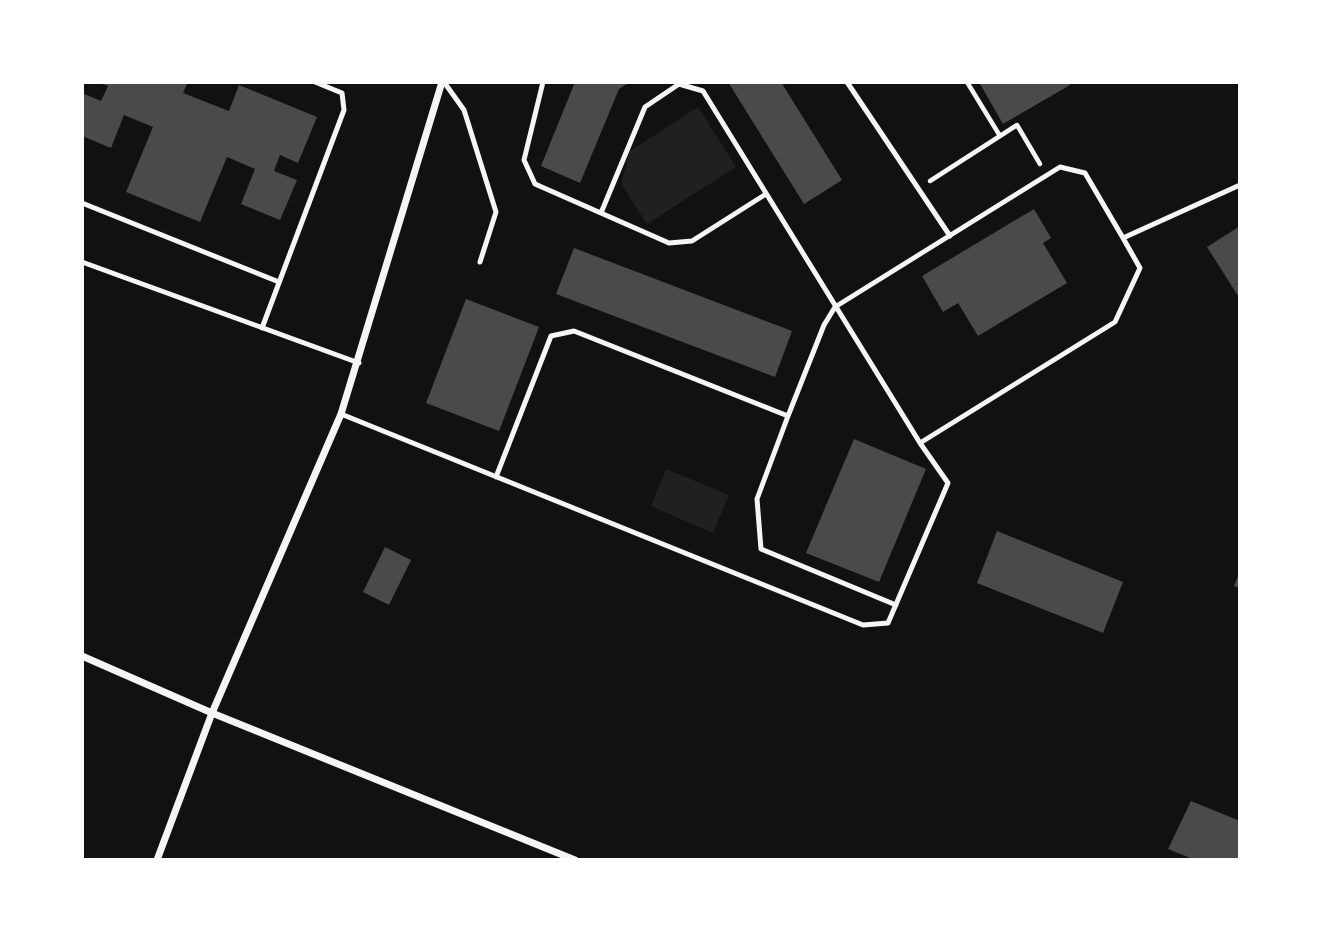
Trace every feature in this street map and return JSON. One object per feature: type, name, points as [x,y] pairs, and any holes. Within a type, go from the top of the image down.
[{"type":"street","points":[[157,860],[212,713],[341,414],[359,363],[443,82]]},
{"type":"street","points":[[82,656],[212,713],[575,860]]},
{"type":"lane","points":[[262,328],[344,110],[342,93],[315,82]]},
{"type":"lane","points":[[443,82],[464,110],[496,212],[480,262]]},
{"type":"lane","points":[[543,82],[524,160],[535,184],[669,243],[692,241],[766,194]]},
{"type":"lane","points":[[847,82],[950,236]]},
{"type":"lane","points":[[341,414],[863,625],[888,623],[948,483],[835,307],[703,91],[679,84],[645,107],[601,213]]},
{"type":"lane","points":[[896,605],[761,549],[757,499],[824,325],[835,307],[1060,167],[1085,173],[1140,268],[1115,322],[920,443]]},
{"type":"lane","points":[[1123,238],[1240,185]]},
{"type":"lane","points":[[82,203],[279,282]]},
{"type":"lane","points":[[82,262],[359,363]]},
{"type":"lane","points":[[496,477],[551,336],[574,331],[788,416]]},
{"type":"path","points":[[967,82],[1000,136]]},
{"type":"path","points":[[918,188],[1017,125],[1047,176]]},
{"type":"shaded area","points":[[698,107],[736,167],[647,224],[621,184],[630,151]]},
{"type":"shaded area","points":[[666,469],[729,495],[713,533],[651,506]]},
{"type":"building","points":[[99,82],[188,82],[183,93],[229,111],[239,85],[317,117],[298,163],[280,155],[274,171],[297,180],[280,220],[241,204],[255,169],[227,157],[200,222],[126,192],[153,127],[124,115],[111,148],[82,136],[82,93],[101,101],[108,86]]},
{"type":"building","points":[[575,82],[630,82],[619,89],[580,183],[541,166]]},
{"type":"building","points":[[728,82],[781,82],[842,180],[804,204]]},
{"type":"building","points":[[979,82],[1068,82],[1070,85],[1003,124]]},
{"type":"building","points":[[1034,209],[1051,238],[1043,243],[1067,283],[978,336],[958,303],[943,312],[922,276]]},
{"type":"building","points":[[1240,226],[1240,299],[1207,247]]},
{"type":"building","points":[[574,248],[792,331],[775,377],[556,294]]},
{"type":"building","points":[[466,299],[539,327],[499,431],[426,403]]},
{"type":"building","points":[[854,439],[926,469],[879,582],[806,553]]},
{"type":"building","points":[[997,531],[1123,582],[1103,633],[977,583]]},
{"type":"building","points":[[385,547],[411,560],[389,605],[363,592]]},
{"type":"building","points":[[1240,571],[1240,588],[1234,586]]},
{"type":"building","points":[[1191,801],[1240,821],[1240,860],[1195,860],[1168,849]]}]
